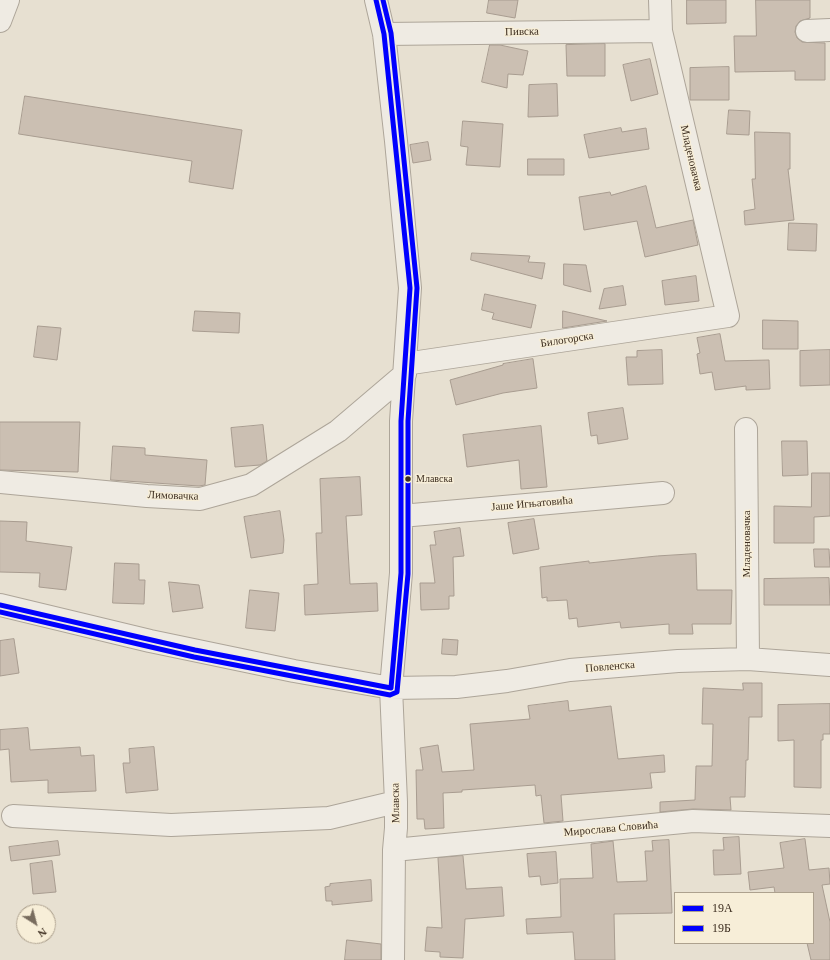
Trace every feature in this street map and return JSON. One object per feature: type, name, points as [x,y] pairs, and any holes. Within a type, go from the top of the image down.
[{"type":"street","points":[[0,21],[8,0]]},
{"type":"street","name":"Млавска","points":[[376,0],[384,34],[410,288],[402,421],[401,573],[391,688],[396,802],[393,960]]},
{"type":"street","name":"Младеновачка","points":[[660,0],[661,31],[728,316]]},
{"type":"street","points":[[806,31],[830,30]]},
{"type":"street","name":"Пивска","points":[[384,34],[661,31]]},
{"type":"street","name":"Билогорска","points":[[405,369],[728,316]]},
{"type":"street","name":"Лимовачка","points":[[0,482],[147,496],[200,499],[251,485],[338,431],[405,369]]},
{"type":"street","name":"Младеновачка","points":[[746,429],[748,659]]},
{"type":"street","name":"Јаше Игњатовића","points":[[401,516],[663,493]]},
{"type":"street","name":"Повленска","points":[[0,605],[150,641],[294,671],[391,688],[456,687],[507,682],[570,670],[678,661],[748,659],[830,665]]},
{"type":"street","points":[[13,816],[171,825],[329,818],[396,802]]},
{"type":"street","name":"Мирослава Словића","points":[[394,850],[693,821],[830,826]]},
{"type":"building","points":[[489,0],[518,0],[515,18],[487,13]]},
{"type":"building","points":[[687,0],[726,0],[726,23],[687,24]]},
{"type":"building","points":[[756,0],[810,0],[810,18],[800,21],[796,26],[795,32],[797,38],[802,42],[825,43],[825,80],[795,80],[795,71],[735,72],[734,36],[756,36]]},
{"type":"building","points":[[605,44],[605,76],[567,76],[566,45]]},
{"type":"building","points":[[490,45],[500,45],[528,51],[523,75],[508,74],[507,88],[482,82]]},
{"type":"building","points":[[650,59],[658,94],[631,101],[623,65]]},
{"type":"building","points":[[729,67],[729,100],[690,100],[690,68]]},
{"type":"building","points":[[557,84],[558,116],[528,117],[529,85]]},
{"type":"building","points":[[25,96],[242,130],[233,189],[189,182],[192,161],[19,134]]},
{"type":"building","points":[[729,110],[750,111],[749,135],[727,134]]},
{"type":"building","points":[[463,121],[503,124],[500,167],[466,165],[468,147],[461,146]]},
{"type":"building","points":[[621,128],[622,132],[646,128],[649,149],[589,158],[584,135]]},
{"type":"building","points":[[755,132],[790,133],[790,169],[788,169],[794,220],[745,225],[744,211],[755,209],[752,179],[755,179]]},
{"type":"building","points":[[428,142],[431,160],[413,163],[410,145]]},
{"type":"building","points":[[528,159],[564,159],[564,175],[528,175]]},
{"type":"building","points":[[646,186],[656,228],[693,220],[698,245],[645,257],[637,221],[584,230],[579,197],[610,192],[611,195]]},
{"type":"building","points":[[789,223],[817,224],[816,251],[788,250]]},
{"type":"building","points":[[472,253],[530,256],[528,262],[545,263],[542,279],[471,260]]},
{"type":"building","points":[[564,264],[586,265],[591,292],[564,285]]},
{"type":"building","points":[[696,276],[699,301],[665,305],[662,281]]},
{"type":"building","points":[[623,286],[626,305],[599,309],[604,289]]},
{"type":"building","points":[[485,294],[536,305],[531,328],[492,319],[494,313],[482,310]]},
{"type":"building","points":[[195,311],[240,313],[239,333],[193,331]]},
{"type":"building","points":[[563,311],[607,321],[563,328]]},
{"type":"building","points":[[763,320],[798,321],[798,349],[763,349]]},
{"type":"building","points":[[38,326],[61,328],[57,360],[34,357]]},
{"type":"building","points":[[720,334],[725,361],[769,360],[770,389],[746,390],[746,386],[715,390],[712,372],[700,374],[697,354],[700,353],[697,338]]},
{"type":"building","points":[[662,350],[663,384],[628,385],[626,357],[637,357],[637,351]]},
{"type":"building","points":[[830,350],[830,385],[800,386],[800,351]]},
{"type":"building","points":[[533,359],[537,388],[503,393],[456,405],[450,380],[503,364]]},
{"type":"building","points":[[623,408],[628,439],[598,444],[597,435],[591,436],[588,413]]},
{"type":"building","points":[[0,422],[80,422],[78,472],[0,470]]},
{"type":"building","points":[[263,425],[267,461],[260,465],[235,467],[231,428]]},
{"type":"building","points":[[541,426],[547,487],[521,489],[519,460],[467,467],[463,435]]},
{"type":"building","points":[[782,441],[807,441],[808,475],[783,476]]},
{"type":"building","points":[[113,446],[145,448],[145,455],[207,460],[205,485],[199,486],[111,480]]},
{"type":"building","points":[[812,473],[830,473],[830,516],[814,517],[814,543],[774,543],[774,506],[811,507]]},
{"type":"building","points":[[360,477],[362,515],[346,516],[350,584],[377,583],[378,611],[305,615],[304,585],[318,584],[316,533],[322,533],[320,479]]},
{"type":"building","points":[[280,511],[284,540],[283,553],[251,558],[244,517]]},
{"type":"building","points":[[534,519],[539,549],[513,554],[508,523]]},
{"type":"building","points":[[0,521],[27,522],[26,541],[72,547],[66,590],[39,587],[40,573],[0,572]]},
{"type":"building","points":[[460,528],[464,556],[453,557],[454,596],[449,596],[449,609],[421,610],[420,583],[435,583],[430,545],[436,545],[434,532]]},
{"type":"building","points":[[814,549],[829,549],[830,567],[815,567]]},
{"type":"building","points":[[696,554],[697,590],[732,590],[731,624],[692,624],[693,634],[669,634],[669,624],[621,628],[620,622],[578,627],[577,618],[569,619],[567,600],[547,601],[547,597],[542,598],[540,567],[589,561],[589,563],[657,556]]},
{"type":"building","points":[[115,563],[139,564],[139,580],[145,580],[144,604],[113,603]]},
{"type":"building","points":[[829,578],[830,605],[764,605],[764,579]]},
{"type":"building","points":[[169,582],[199,585],[203,608],[173,612]]},
{"type":"building","points":[[250,590],[279,593],[275,631],[246,628]]},
{"type":"building","points":[[14,639],[19,673],[0,676],[0,641]]},
{"type":"building","points":[[443,639],[458,640],[457,655],[442,654]]},
{"type":"building","points":[[743,683],[762,683],[762,717],[749,717],[745,797],[730,797],[731,810],[693,809],[660,812],[660,802],[695,800],[696,766],[712,766],[713,724],[702,724],[703,688],[743,690]]},
{"type":"building","points":[[568,701],[569,711],[611,706],[618,759],[664,755],[665,772],[650,773],[652,788],[561,795],[563,821],[544,823],[541,795],[536,796],[535,785],[462,790],[462,792],[443,793],[444,828],[425,829],[424,819],[417,819],[416,770],[423,770],[420,748],[438,745],[442,772],[474,770],[470,724],[530,719],[528,706]]},
{"type":"building","points":[[830,704],[830,734],[823,734],[823,740],[821,740],[821,788],[794,787],[794,740],[778,741],[778,705]]},
{"type":"building","points":[[28,728],[30,750],[80,747],[81,756],[94,755],[96,791],[48,793],[48,780],[11,782],[9,749],[0,750],[0,730]]},
{"type":"building","points":[[154,747],[158,790],[126,793],[123,763],[130,763],[129,749]]},
{"type":"building","points":[[739,837],[741,874],[714,875],[713,850],[724,850],[723,838]]},
{"type":"building","points":[[805,839],[809,870],[829,868],[830,884],[822,885],[830,922],[830,960],[811,960],[807,944],[814,944],[814,892],[775,892],[774,887],[750,890],[748,872],[784,868],[780,843]]},
{"type":"building","points":[[669,840],[672,913],[614,914],[615,960],[575,960],[573,932],[527,934],[526,919],[561,917],[560,879],[593,878],[591,844],[613,841],[617,882],[647,881],[645,851],[653,851],[652,841]]},
{"type":"building","points":[[58,841],[60,855],[11,861],[9,847]]},
{"type":"building","points":[[556,852],[558,883],[541,885],[540,876],[529,877],[527,854]]},
{"type":"building","points":[[463,856],[466,889],[502,887],[504,916],[465,919],[463,958],[440,957],[440,952],[425,951],[427,927],[442,928],[438,858]]},
{"type":"building","points":[[52,861],[56,892],[33,894],[30,864]]},
{"type":"building","points":[[371,880],[372,901],[332,905],[332,901],[326,901],[325,887],[330,886],[330,884]]},
{"type":"building","points":[[347,940],[381,944],[381,960],[345,960]]},
{"type":"transit line","name":"19А","points":[[0,605],[195,650],[391,688],[401,573],[401,421],[410,288],[384,34],[376,0]]},
{"type":"transit line","name":"19Б","points":[[0,612],[194,657],[390,695],[397,692],[408,574],[408,421],[417,288],[391,33],[383,0]]},
{"type":"place","name":"Млавска","points":[[408,479]]}]
